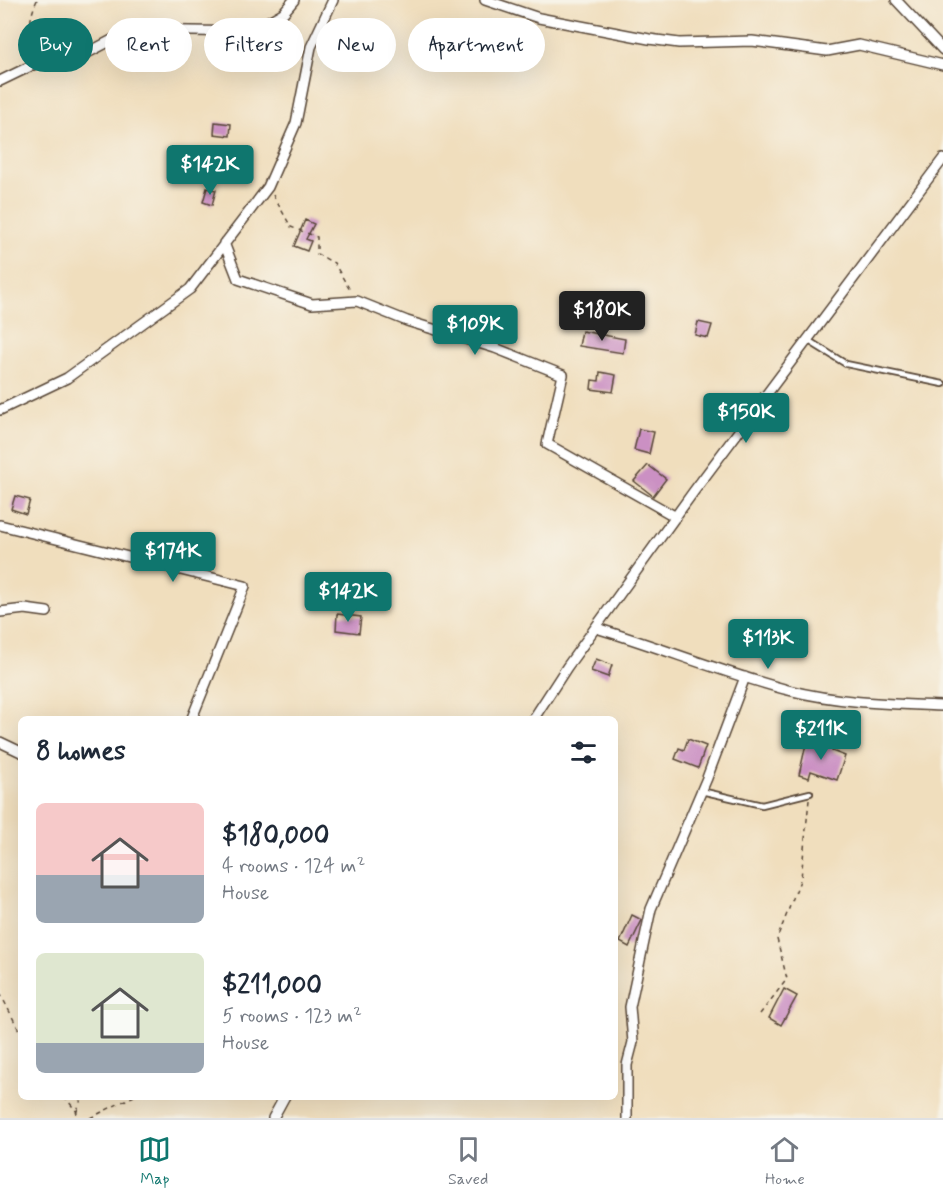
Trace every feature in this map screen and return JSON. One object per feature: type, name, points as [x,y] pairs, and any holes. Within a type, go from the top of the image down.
[{"type":"street","points":[[93,50],[131,30],[250,32],[283,13],[294,0]]},
{"type":"street","points":[[0,410],[67,378],[190,289],[268,187],[296,123],[311,47],[333,0]]},
{"type":"street","points":[[484,0],[539,18],[649,39],[679,43],[752,41],[827,51],[859,45],[943,65]]},
{"type":"street","points":[[896,0],[943,50]]},
{"type":"street","points":[[0,81],[19,72]]},
{"type":"street","points":[[535,716],[676,517],[943,159]]},
{"type":"street","points":[[224,243],[238,279],[312,304],[357,301],[407,321],[495,348],[563,375],[547,444],[676,517]]},
{"type":"street","points":[[0,525],[245,586],[193,716]]},
{"type":"street","points":[[0,612],[25,609],[47,612]]},
{"type":"street","points":[[596,628],[789,690],[863,704],[943,706]]},
{"type":"street","points":[[627,1118],[627,1065],[633,1042],[630,1007],[651,909],[701,791],[745,677]]},
{"type":"street","points":[[0,742],[18,751]]},
{"type":"street","points":[[273,1118],[283,1100]]},
{"type":"lane","points":[[809,341],[846,364],[943,384]]},
{"type":"lane","points":[[701,791],[762,805],[810,794]]},
{"type":"path","points":[[29,18],[37,0]]},
{"type":"path","points":[[268,187],[291,227],[317,237],[317,254],[334,263],[357,301]]},
{"type":"path","points":[[760,1014],[787,979],[777,939],[801,878],[810,794]]},
{"type":"path","points":[[0,993],[18,1028]]},
{"type":"path","points":[[67,1100],[77,1112]]},
{"type":"path","points":[[74,1118],[81,1100]]},
{"type":"path","points":[[90,1118],[126,1100]]},
{"type":"building","points":[[215,122],[231,124],[230,136],[214,134]]},
{"type":"building","points":[[207,188],[216,190],[212,205],[203,202]]},
{"type":"building","points":[[305,220],[314,224],[306,239],[311,241],[307,251],[294,246]]},
{"type":"building","points":[[698,322],[712,325],[708,338],[695,335]]},
{"type":"building","points":[[582,331],[625,339],[623,353],[579,346]]},
{"type":"building","points":[[600,372],[616,375],[613,392],[591,389],[592,380],[599,381]]},
{"type":"building","points":[[639,429],[654,432],[649,454],[634,450]]},
{"type":"building","points":[[648,465],[666,479],[653,496],[634,481]]},
{"type":"building","points":[[15,496],[30,500],[26,514],[11,509]]},
{"type":"building","points":[[337,614],[361,617],[359,633],[336,630]]},
{"type":"building","points":[[596,659],[612,665],[608,677],[591,671]]},
{"type":"building","points":[[688,739],[706,746],[698,768],[675,759],[679,748],[684,750]]},
{"type":"building","points":[[807,740],[834,746],[832,751],[845,756],[837,780],[811,771],[809,778],[799,775]]},
{"type":"building","points":[[632,915],[642,920],[629,947],[620,942]]},
{"type":"building","points":[[784,989],[797,996],[781,1025],[769,1018]]}]
